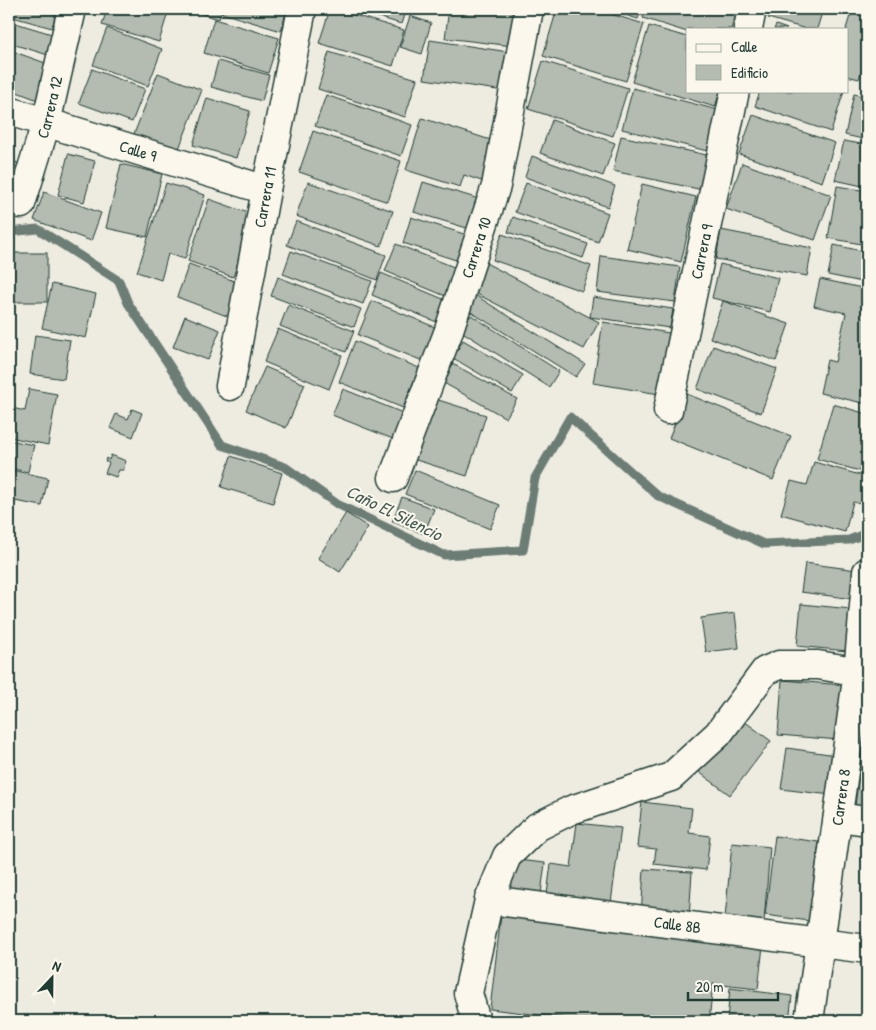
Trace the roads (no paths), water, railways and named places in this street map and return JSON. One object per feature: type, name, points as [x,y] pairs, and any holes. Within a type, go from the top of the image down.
[{"type":"street","name":"Carrera 12","points":[[21,204],[46,123],[72,9]]},
{"type":"street","name":"Carrera 11","points":[[230,386],[302,9]]},
{"type":"street","name":"Carrera 10","points":[[393,478],[448,333],[496,186],[529,9]]},
{"type":"street","points":[[748,28],[752,9]]},
{"type":"street","name":"Carrera 9","points":[[668,410],[735,92]]},
{"type":"street","name":"Calle 9","points":[[9,111],[266,190]]},
{"type":"street","name":"Carrera 8","points":[[809,1021],[838,817],[862,673],[867,572]]},
{"type":"street","points":[[476,1021],[468,993],[489,900],[507,856],[538,827],[571,810],[671,777],[718,734],[765,671],[779,665],[818,665],[862,673]]},
{"type":"street","points":[[838,817],[867,821]]},
{"type":"street","name":"Calle 8B","points":[[489,900],[867,949]]},
{"type":"waterway","name":"Caño El Silencio","points":[[9,232],[38,229],[119,281],[128,303],[222,445],[285,467],[337,504],[444,555],[523,550],[535,478],[570,417],[658,496],[764,544],[849,540],[867,533]]}]
